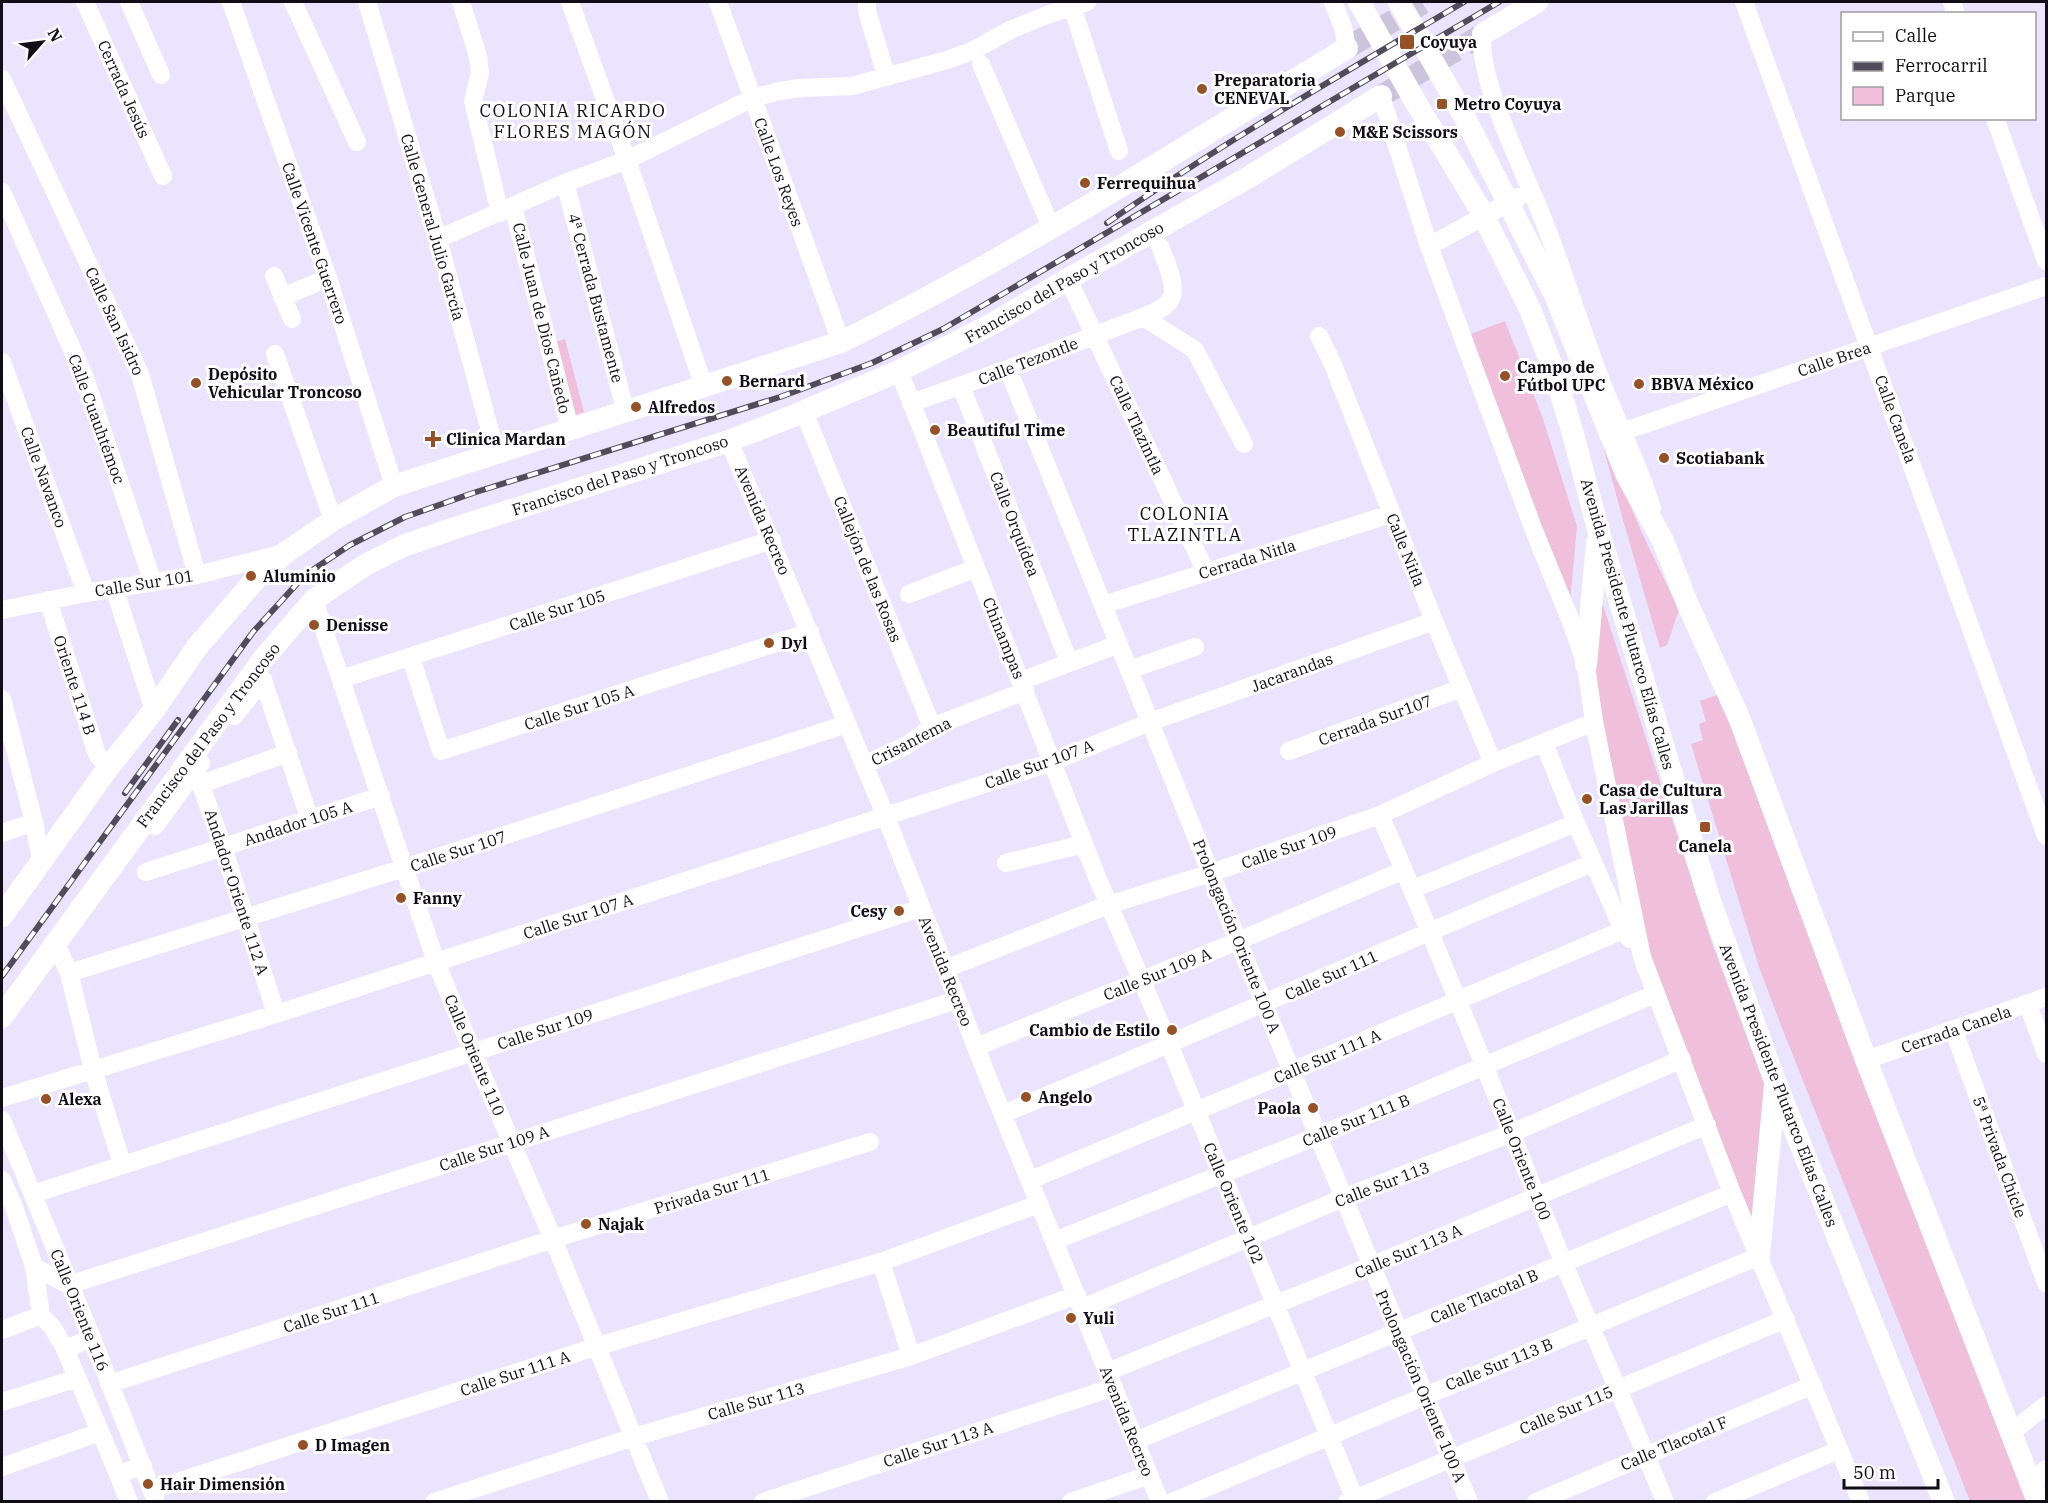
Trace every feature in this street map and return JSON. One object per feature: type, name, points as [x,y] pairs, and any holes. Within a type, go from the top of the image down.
[{"type":"main road","name":"Avenida Presidente Plutarco Elías Calles","points":[[1359,2],[1480,209],[1530,309],[1554,371],[1598,530],[1708,898],[1776,1081],[1944,1502]]},
{"type":"main road","points":[[1399,2],[1464,116],[1555,295],[1626,474],[1663,542],[1688,605],[1740,720],[1866,1060],[2012,1432],[2039,1485]]},
{"type":"main road","points":[[1483,34],[1537,2]]},
{"type":"main road","points":[[2,916],[108,768],[154,710],[197,647],[256,579],[285,553],[333,520],[394,486],[841,342],[897,314],[1051,227],[1347,48]]},
{"type":"main road","name":"Francisco del Paso y Troncoso","points":[[2,1017],[143,823],[226,719],[264,658],[314,600],[367,564],[403,546],[729,441],[899,371],[994,323],[1249,177],[1381,96]]},
{"type":"main road","points":[[1586,664],[1598,530]]},
{"type":"main road","points":[[1759,1256],[1776,1081]]},
{"type":"street","name":"Cerrada Jesús","points":[[85,2],[163,176]]},
{"type":"street","points":[[129,2],[161,75]]},
{"type":"street","name":"Calle Vicente Guerrero","points":[[231,2],[328,278],[394,486]]},
{"type":"street","points":[[293,2],[357,142]]},
{"type":"street","name":"Calle General Julio García","points":[[367,2],[438,239],[496,453]]},
{"type":"street","name":"Calle Juan de Dios Cañedo","points":[[461,2],[478,56],[480,73],[473,101],[570,429]]},
{"type":"street","points":[[570,2],[705,387]]},
{"type":"street","name":"Calle Los Reyes","points":[[718,2],[841,342]]},
{"type":"street","points":[[867,2],[867,10],[886,75]]},
{"type":"street","points":[[1334,2],[1343,27],[1347,48]]},
{"type":"street","name":"Calle Canela","points":[[1744,2],[2046,836]]},
{"type":"street","points":[[438,239],[565,183],[627,160],[753,98],[800,88],[852,86],[946,60],[972,51],[1045,8],[1079,4],[1119,151]]},
{"type":"street","points":[[1483,34],[1482,57],[1491,88],[1543,219],[1599,374],[1646,488],[1663,542]]},
{"type":"street","points":[[981,64],[1051,227]]},
{"type":"street","name":"Calle San Isidro","points":[[2,79],[140,374],[197,575]]},
{"type":"street","points":[[1381,96],[1429,246],[1586,664],[1594,722],[1642,957],[1732,1193],[1861,1502]]},
{"type":"street","points":[[1996,120],[2046,261]]},
{"type":"street","name":"4ª Cerrada Bustamente","points":[[565,183],[626,412]]},
{"type":"street","points":[[1429,246],[1531,191]]},
{"type":"street","name":"Calle Cuauhtémoc","points":[[2,192],[85,378],[153,584]]},
{"type":"street","name":"Calle Tezontle","points":[[911,403],[1008,369],[1163,308],[1171,300],[1173,288],[1160,246]]},
{"type":"street","points":[[274,276],[292,318]]},
{"type":"street","points":[[282,297],[328,278]]},
{"type":"street","name":"Calle Tlazintla","points":[[1068,279],[1206,572]]},
{"type":"street","name":"Calle Brea","points":[[1622,432],[2046,286]]},
{"type":"street","points":[[1143,317],[1195,350],[1244,444]]},
{"type":"street","name":"Calle Nitla","points":[[1319,336],[1332,362],[1434,621],[1493,763]]},
{"type":"street","points":[[275,354],[333,520]]},
{"type":"street","name":"Calle Navanco","points":[[2,362],[86,593]]},
{"type":"street","name":"Prolongación Oriente 100 A","points":[[1008,369],[1238,941],[1469,1502]]},
{"type":"street","name":"Chinampas","points":[[899,371],[1108,905]]},
{"type":"street","name":"Calle Orquídea","points":[[961,386],[1069,662]]},
{"type":"street","name":"Callejón de las Rosas","points":[[804,412],[932,727]]},
{"type":"street","name":"Avenida Recreo","points":[[729,441],[886,816],[957,1000],[1160,1502]]},
{"type":"street","name":"Cerrada Nitla","points":[[1103,604],[1392,514]]},
{"type":"street","name":"Calle Sur 105","points":[[341,679],[772,540]]},
{"type":"street","name":"Calle Sur 101","points":[[2,610],[114,588],[153,584],[285,553]]},
{"type":"street","points":[[909,594],[976,568]]},
{"type":"street","points":[[114,588],[154,710]]},
{"type":"street","name":"Oriente 114 B","points":[[48,600],[97,754],[108,768]]},
{"type":"street","name":"Calle Oriente 110","points":[[314,600],[436,962],[553,1239],[660,1502]]},
{"type":"street","name":"Jacarandas","points":[[1150,722],[1434,621]]},
{"type":"street","name":"Calle Sur 105 A","points":[[411,658],[441,751],[810,632]]},
{"type":"street","name":"Crisantema","points":[[864,765],[907,745],[932,727],[1023,686],[1069,662],[1119,644]]},
{"type":"street","points":[[1129,670],[1195,646]]},
{"type":"street","points":[[143,823],[155,826],[199,777],[226,719],[263,680],[310,819]]},
{"type":"street","name":"Cerrada Sur107","points":[[1289,751],[1462,688]]},
{"type":"street","points":[[2,699],[10,761],[34,822],[41,861]]},
{"type":"street","name":"Calle Sur 107 A","points":[[2,1098],[276,1014],[1052,762],[1150,722]]},
{"type":"street","name":"Calle Sur 109","points":[[945,969],[1108,905],[1211,873],[1380,815],[1493,763],[1594,722]]},
{"type":"street","name":"Calle Sur 107","points":[[69,973],[404,868],[847,724]]},
{"type":"street","points":[[1544,743],[1576,824],[1623,930],[1642,957]]},
{"type":"street","points":[[199,777],[288,753]]},
{"type":"street","name":"Andador Oriente 112 A","points":[[199,777],[276,1014]]},
{"type":"street","name":"Andador 105 A","points":[[146,872],[381,796]]},
{"type":"street","name":"Calle Oriente 100","points":[[1380,815],[1459,1000],[1590,1328],[1618,1388],[1665,1502]]},
{"type":"street","points":[[2,833],[34,822]]},
{"type":"street","points":[[1413,889],[1576,824]]},
{"type":"street","points":[[1005,863],[1084,844]]},
{"type":"street","name":"Calle Sur 111","points":[[1003,1114],[1593,863]]},
{"type":"street","name":"Calle Sur 109 A","points":[[976,1047],[1238,941],[1404,870]]},
{"type":"street","name":"Calle Oriente 102","points":[[1108,905],[1142,980],[1249,1238],[1353,1500]]},
{"type":"street","name":"Calle Sur 109","points":[[33,1194],[921,908]]},
{"type":"street","name":"Calle Sur 111 A","points":[[1030,1180],[1623,930]]},
{"type":"street","points":[[56,944],[69,973],[93,1070],[122,1164]]},
{"type":"street","name":"Calle Sur 111 B","points":[[1054,1241],[1318,1136],[1655,994]]},
{"type":"street","name":"Cerrada Canela","points":[[1866,1060],[2046,997]]},
{"type":"street","name":"Calle Sur 109 A","points":[[69,1285],[957,1000]]},
{"type":"street","points":[[2028,1004],[2046,1054]]},
{"type":"street","name":"5ª Privada Chicle","points":[[1954,1031],[2046,1283]]},
{"type":"street","name":"Calle Sur 113","points":[[434,1502],[633,1437],[911,1356],[1079,1302],[1249,1238],[1344,1198],[1512,1133],[1682,1059]]},
{"type":"street","name":"Calle Oriente 116","points":[[2,1120],[6,1142],[33,1194],[154,1496]]},
{"type":"street","name":"Calle Sur 113 A","points":[[763,1502],[1111,1380],[1276,1304],[1707,1125]]},
{"type":"street","name":"Privada Sur 111","points":[[553,1239],[870,1142]]},
{"type":"street","points":[[2,1180],[14,1207],[34,1267],[41,1315],[53,1328],[78,1378],[118,1474],[122,1500]]},
{"type":"street","name":"Calle Tlacotal B","points":[[1135,1441],[1732,1193]]},
{"type":"street","name":"Calle Sur 111 A","points":[[154,1496],[595,1347],[881,1262],[1039,1204]]},
{"type":"street","name":"Calle Sur 111","points":[[109,1384],[553,1239]]},
{"type":"street","name":"Calle Sur 113 B","points":[[1172,1502],[1424,1394],[1590,1328],[1759,1256]]},
{"type":"street","points":[[881,1262],[911,1356]]},
{"type":"street","points":[[34,1267],[69,1285]]},
{"type":"street","points":[[2,1330],[41,1315]]},
{"type":"street","name":"Calle Sur 115","points":[[1353,1500],[1786,1319]]},
{"type":"street","points":[[65,1349],[92,1338]]},
{"type":"street","points":[[2,1402],[78,1378]]},
{"type":"street","name":"Calle Tlacotal F","points":[[1536,1502],[1813,1385]]},
{"type":"street","points":[[2012,1432],[2046,1406]]},
{"type":"street","points":[[2,1467],[100,1432]]},
{"type":"street","points":[[1715,1502],[1839,1450]]},
{"type":"street","points":[[118,1474],[143,1466]]},
{"type":"street","points":[[1071,1502],[1149,1475]]},
{"type":"green space","points":[[1505,321],[1542,416],[1577,526],[1569,613],[1468,335]]},
{"type":"green space","points":[[565,339],[584,412],[570,417],[549,344]]},
{"type":"green space","points":[[1600,435],[1642,533],[1679,610],[1667,645],[1660,648],[1623,520]]},
{"type":"green space","points":[[1601,599],[1712,943],[1768,1094],[1751,1229],[1646,954],[1595,675]]},
{"type":"green space","points":[[1720,694],[2030,1501],[1970,1501],[1782,1028],[1759,967],[1691,744],[1703,740],[1699,724],[1706,721],[1700,701]]},
{"type":"tunnel","points":[[1347,48],[1425,2]]},
{"type":"tunnel","points":[[1381,96],[1483,34]]},
{"type":"railway","points":[[1107,223],[1239,137],[1464,2]]},
{"type":"railway","points":[[2,976],[253,632],[305,575],[350,545],[405,517],[473,493],[780,397],[872,363],[943,329],[1499,2]]},
{"type":"railway","points":[[125,793],[178,720]]},
{"type":"place","name":"Coyuya","points":[[1407,42]]},
{"type":"place","name":"Preparatoria CENEVAL","points":[[1202,89]]},
{"type":"place","name":"Metro Coyuya","points":[[1442,104]]},
{"type":"place","name":"M&E Scissors","points":[[1340,132]]},
{"type":"place","name":"Ferrequihua","points":[[1085,183]]},
{"type":"place","name":"Campo de Fútbol UPC","points":[[1505,376]]},
{"type":"place","name":"Bernard","points":[[727,381]]},
{"type":"place","name":"Depósito Vehicular Troncoso","points":[[196,383]]},
{"type":"place","name":"BBVA México","points":[[1639,384]]},
{"type":"place","name":"Alfredos","points":[[636,407]]},
{"type":"place","name":"Beautiful Time","points":[[935,430]]},
{"type":"place","name":"Clinica Mardan","points":[[433,439]]},
{"type":"place","name":"Scotiabank","points":[[1664,458]]},
{"type":"place","name":"Aluminio","points":[[251,576]]},
{"type":"place","name":"Denisse","points":[[314,625]]},
{"type":"place","name":"Dyl","points":[[769,643]]},
{"type":"place","name":"Casa de Cultura Las Jarillas","points":[[1587,799]]},
{"type":"place","name":"Canela","points":[[1705,827]]},
{"type":"place","name":"Fanny","points":[[401,898]]},
{"type":"place","name":"Cesy","points":[[899,911]]},
{"type":"place","name":"Cambio de Estilo","points":[[1172,1030]]},
{"type":"place","name":"Angelo","points":[[1026,1097]]},
{"type":"place","name":"Alexa","points":[[46,1099]]},
{"type":"place","name":"Paola","points":[[1313,1108]]},
{"type":"place","name":"Najak","points":[[586,1224]]},
{"type":"place","name":"Yuli","points":[[1071,1318]]},
{"type":"place","name":"D Imagen","points":[[303,1445]]},
{"type":"place","name":"Hair Dimensión","points":[[148,1484]]},
{"type":"district","name":"COLONIA RICARDO FLORES MAGÓN","points":[[573,120]]},
{"type":"district","name":"COLONIA TLAZINTLA","points":[[1185,523]]}]
